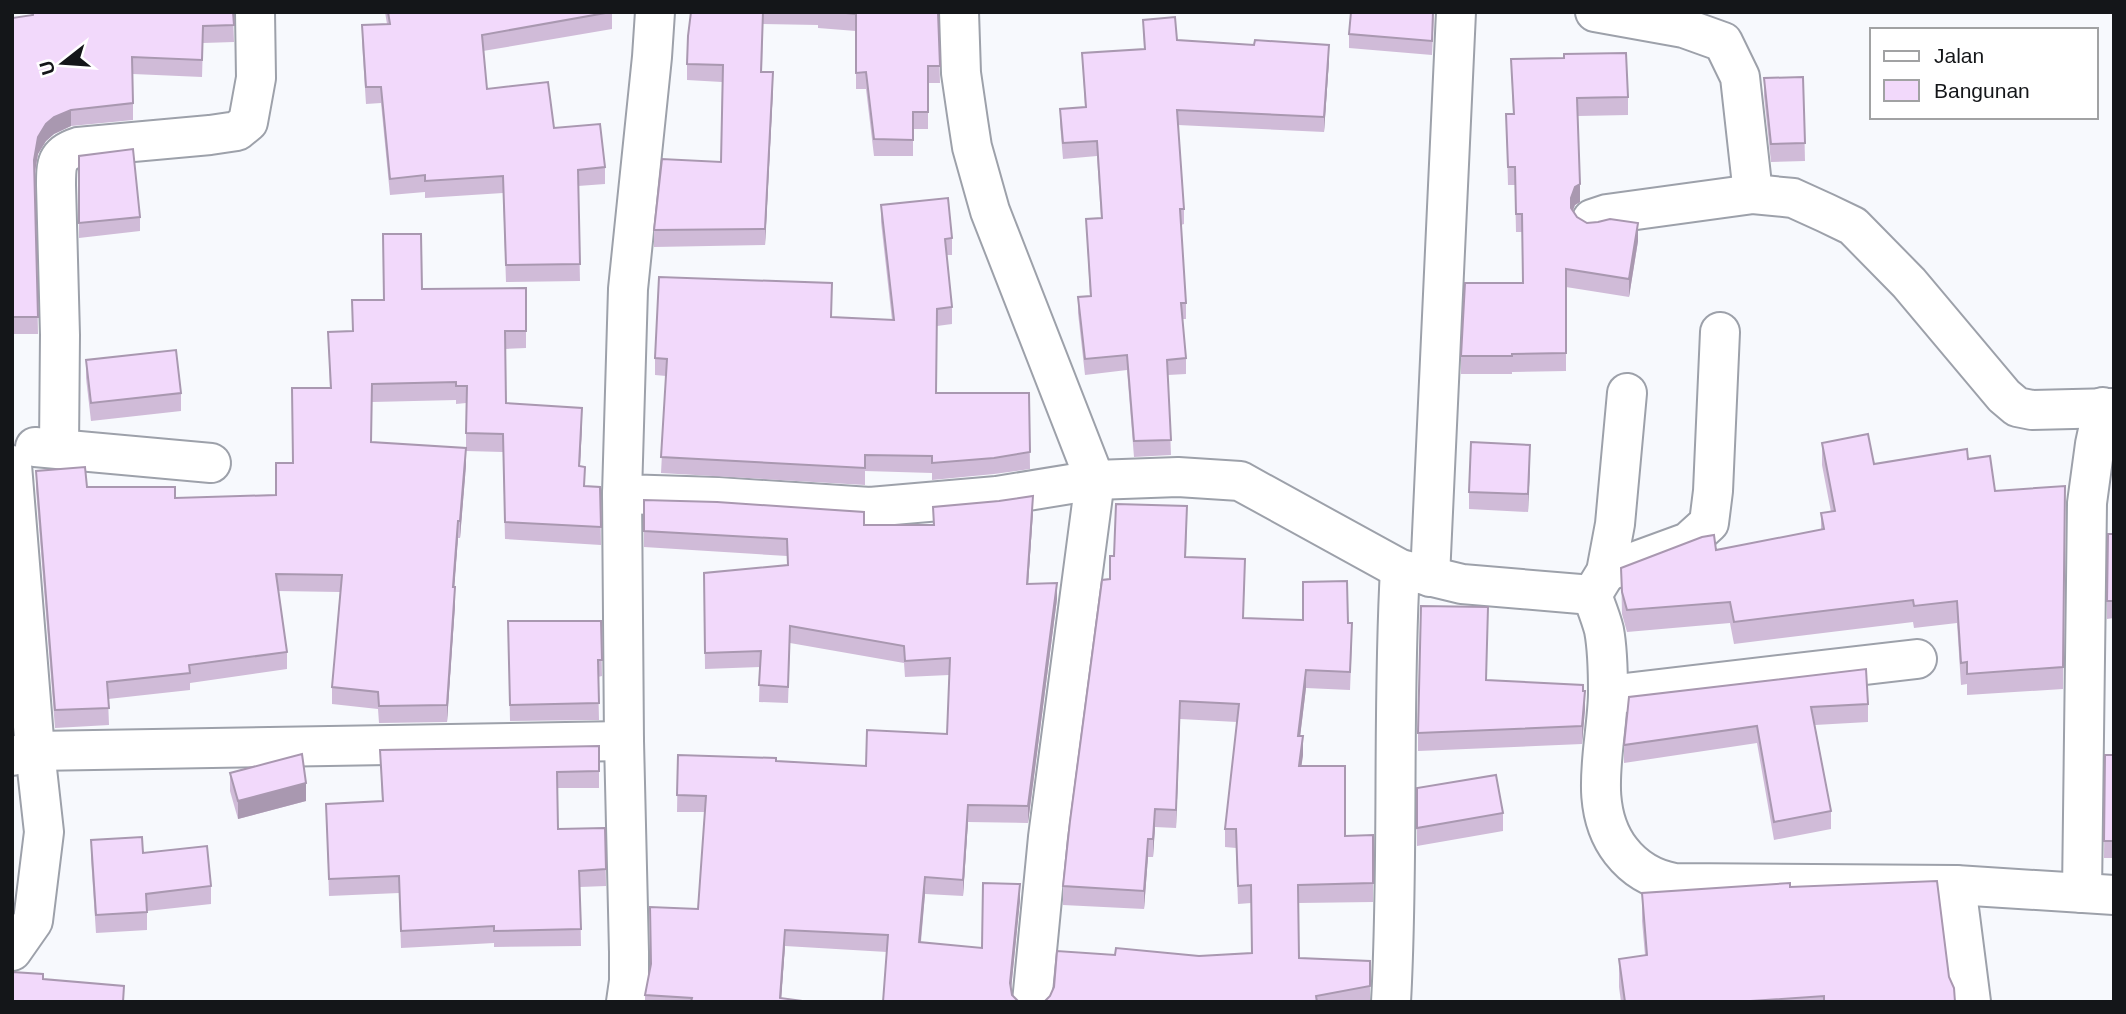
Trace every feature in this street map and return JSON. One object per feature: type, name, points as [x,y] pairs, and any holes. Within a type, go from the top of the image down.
[{"type":"street","points":[[59,448],[58,161],[67,151],[78,147],[237,131],[248,122],[256,78],[255,12]]},
{"type":"street","points":[[626,1002],[629,952],[622,494],[628,289],[655,12]]},
{"type":"street","points":[[959,12],[961,73],[972,147],[990,211],[1095,480],[1048,837],[1032,1002]]},
{"type":"street","points":[[1391,1002],[1396,719],[1415,573],[1456,12]]},
{"type":"street","points":[[1595,12],[1684,28],[1723,42],[1740,77],[1753,194]]},
{"type":"street","points":[[1592,219],[1607,214],[1753,194],[1793,198],[1853,226],[1909,283],[2004,396],[2017,407],[2032,410],[2109,408],[2095,444],[2087,503],[2098,894],[1956,885],[1674,883],[1655,879],[1633,865],[1615,844],[1607,829],[1602,807],[1601,781],[1608,695],[1599,583],[1615,524],[1627,393]]},
{"type":"street","points":[[622,494],[870,507],[997,496],[1095,480],[1178,477],[1240,481],[1415,573],[1483,587],[1599,583],[1688,542],[1709,523],[1713,491],[1720,332]]},
{"type":"street","points":[[12,446],[211,463]]},
{"type":"street","points":[[12,465],[24,753],[44,832],[33,921],[12,951]]},
{"type":"street","points":[[1608,695],[1917,659]]},
{"type":"street","points":[[24,753],[624,741]]},
{"type":"street","points":[[1956,885],[1971,1002]]},
{"type":"building","points":[[33,12],[233,12],[234,25],[203,26],[202,60],[132,57],[133,103],[71,110],[54,117],[46,124],[38,137],[34,160],[38,317],[12,317],[12,18],[33,15]]},
{"type":"building","points":[[388,12],[611,12],[482,35],[487,89],[548,82],[554,128],[600,124],[605,167],[578,170],[580,264],[506,265],[503,176],[425,181],[425,175],[390,179],[381,87],[366,87],[362,25],[390,24]]},
{"type":"building","points":[[691,12],[763,12],[761,72],[773,72],[765,229],[654,230],[662,159],[721,162],[723,65],[687,64]]},
{"type":"building","points":[[836,12],[938,12],[940,66],[928,66],[928,112],[913,112],[913,140],[874,139],[866,72],[856,73],[856,14]]},
{"type":"building","points":[[1351,12],[1433,12],[1432,41],[1349,34]]},
{"type":"building","points":[[1175,17],[1177,40],[1254,45],[1255,40],[1329,45],[1324,117],[1177,110],[1184,209],[1180,209],[1186,303],[1181,303],[1186,358],[1167,360],[1171,440],[1134,441],[1127,355],[1085,359],[1078,297],[1091,296],[1086,219],[1102,218],[1097,141],[1063,143],[1060,109],[1086,107],[1082,53],[1145,49],[1143,20]]},
{"type":"building","points":[[1626,53],[1628,97],[1577,98],[1580,184],[1575,187],[1571,208],[1577,217],[1587,223],[1610,219],[1638,223],[1629,279],[1566,269],[1566,353],[1461,356],[1465,283],[1523,283],[1522,214],[1516,214],[1515,167],[1508,167],[1506,114],[1514,114],[1511,59],[1564,58],[1564,54]]},
{"type":"building","points":[[1803,77],[1805,143],[1771,144],[1764,78]]},
{"type":"building","points":[[133,149],[140,217],[79,223],[79,156]]},
{"type":"building","points":[[948,198],[952,238],[945,239],[952,307],[937,309],[936,393],[1029,393],[1030,452],[932,463],[932,456],[865,455],[865,468],[661,457],[667,359],[655,358],[659,277],[832,283],[831,317],[894,320],[881,205]]},
{"type":"building","points":[[383,234],[421,234],[422,289],[526,288],[526,331],[505,331],[506,403],[582,408],[579,466],[585,467],[584,486],[600,487],[601,527],[505,522],[503,434],[466,433],[467,386],[456,386],[456,382],[372,384],[371,442],[466,448],[453,587],[447,705],[379,706],[378,692],[332,687],[342,575],[276,574],[287,652],[189,665],[190,673],[107,682],[109,708],[55,710],[36,471],[85,467],[87,487],[175,487],[175,498],[276,495],[276,463],[293,463],[292,388],[331,388],[328,332],[353,331],[352,300],[384,300]]},
{"type":"building","points":[[176,350],[181,393],[91,403],[86,360]]},
{"type":"building","points":[[1868,434],[1874,464],[1967,449],[1968,459],[1990,456],[1995,491],[2065,486],[2063,667],[1967,674],[1967,662],[1961,663],[1957,601],[1914,606],[1913,600],[1734,622],[1730,602],[1627,610],[1622,592],[1621,568],[1702,537],[1714,535],[1716,550],[1824,529],[1821,513],[1835,511],[1822,443]]},
{"type":"building","points":[[1471,442],[1530,445],[1528,494],[1469,492]]},
{"type":"building","points":[[1033,496],[1027,584],[1057,583],[1028,806],[968,805],[963,880],[925,877],[919,942],[982,948],[983,883],[1020,884],[1010,983],[1012,995],[1019,1002],[883,1002],[888,935],[785,930],[780,998],[810,1002],[691,1002],[692,998],[645,995],[651,964],[650,907],[698,909],[706,796],[677,795],[678,755],[776,758],[776,761],[866,766],[867,730],[947,734],[950,658],[905,661],[904,646],[790,626],[788,687],[759,685],[761,651],[705,653],[704,573],[788,565],[787,539],[644,531],[644,500],[864,512],[864,525],[934,525],[933,507]]},
{"type":"building","points":[[1116,504],[1187,506],[1185,557],[1245,559],[1243,618],[1303,620],[1303,582],[1347,581],[1348,623],[1352,623],[1350,672],[1306,670],[1298,736],[1303,736],[1299,766],[1345,766],[1345,836],[1373,835],[1373,883],[1298,885],[1299,958],[1370,961],[1370,986],[1316,996],[1317,1002],[1044,1002],[1054,987],[1057,951],[1115,955],[1116,948],[1199,956],[1252,953],[1251,885],[1238,886],[1236,829],[1225,829],[1239,704],[1180,701],[1176,810],[1155,809],[1153,839],[1148,839],[1144,891],[1063,886],[1102,580],[1110,579],[1110,556],[1114,556]]},
{"type":"building","points":[[2108,534],[2114,534],[2114,601],[2107,601]]},
{"type":"building","points":[[1421,606],[1488,607],[1486,680],[1583,685],[1585,691],[1582,726],[1418,733]]},
{"type":"building","points":[[508,621],[601,621],[599,703],[510,705]]},
{"type":"building","points":[[1866,669],[1868,704],[1811,707],[1831,811],[1774,822],[1757,726],[1624,745],[1629,697]]},
{"type":"building","points":[[599,746],[599,771],[557,772],[558,829],[605,828],[606,869],[579,871],[581,929],[494,931],[494,926],[401,931],[399,876],[329,879],[326,804],[383,801],[380,750]]},
{"type":"building","points":[[302,754],[306,783],[238,801],[230,773]]},
{"type":"building","points":[[2105,755],[2114,755],[2114,841],[2104,841]]},
{"type":"building","points":[[1496,775],[1503,813],[1417,828],[1417,788]]},
{"type":"building","points":[[142,837],[143,853],[207,846],[211,886],[146,894],[147,912],[96,915],[91,840]]},
{"type":"building","points":[[1937,881],[1949,977],[1954,988],[1955,1002],[1824,1002],[1824,996],[1736,1002],[1625,1002],[1619,959],[1647,955],[1642,893],[1790,883],[1790,887]]},
{"type":"building","points":[[12,972],[43,974],[43,979],[124,986],[123,1002],[12,1002]]}]
